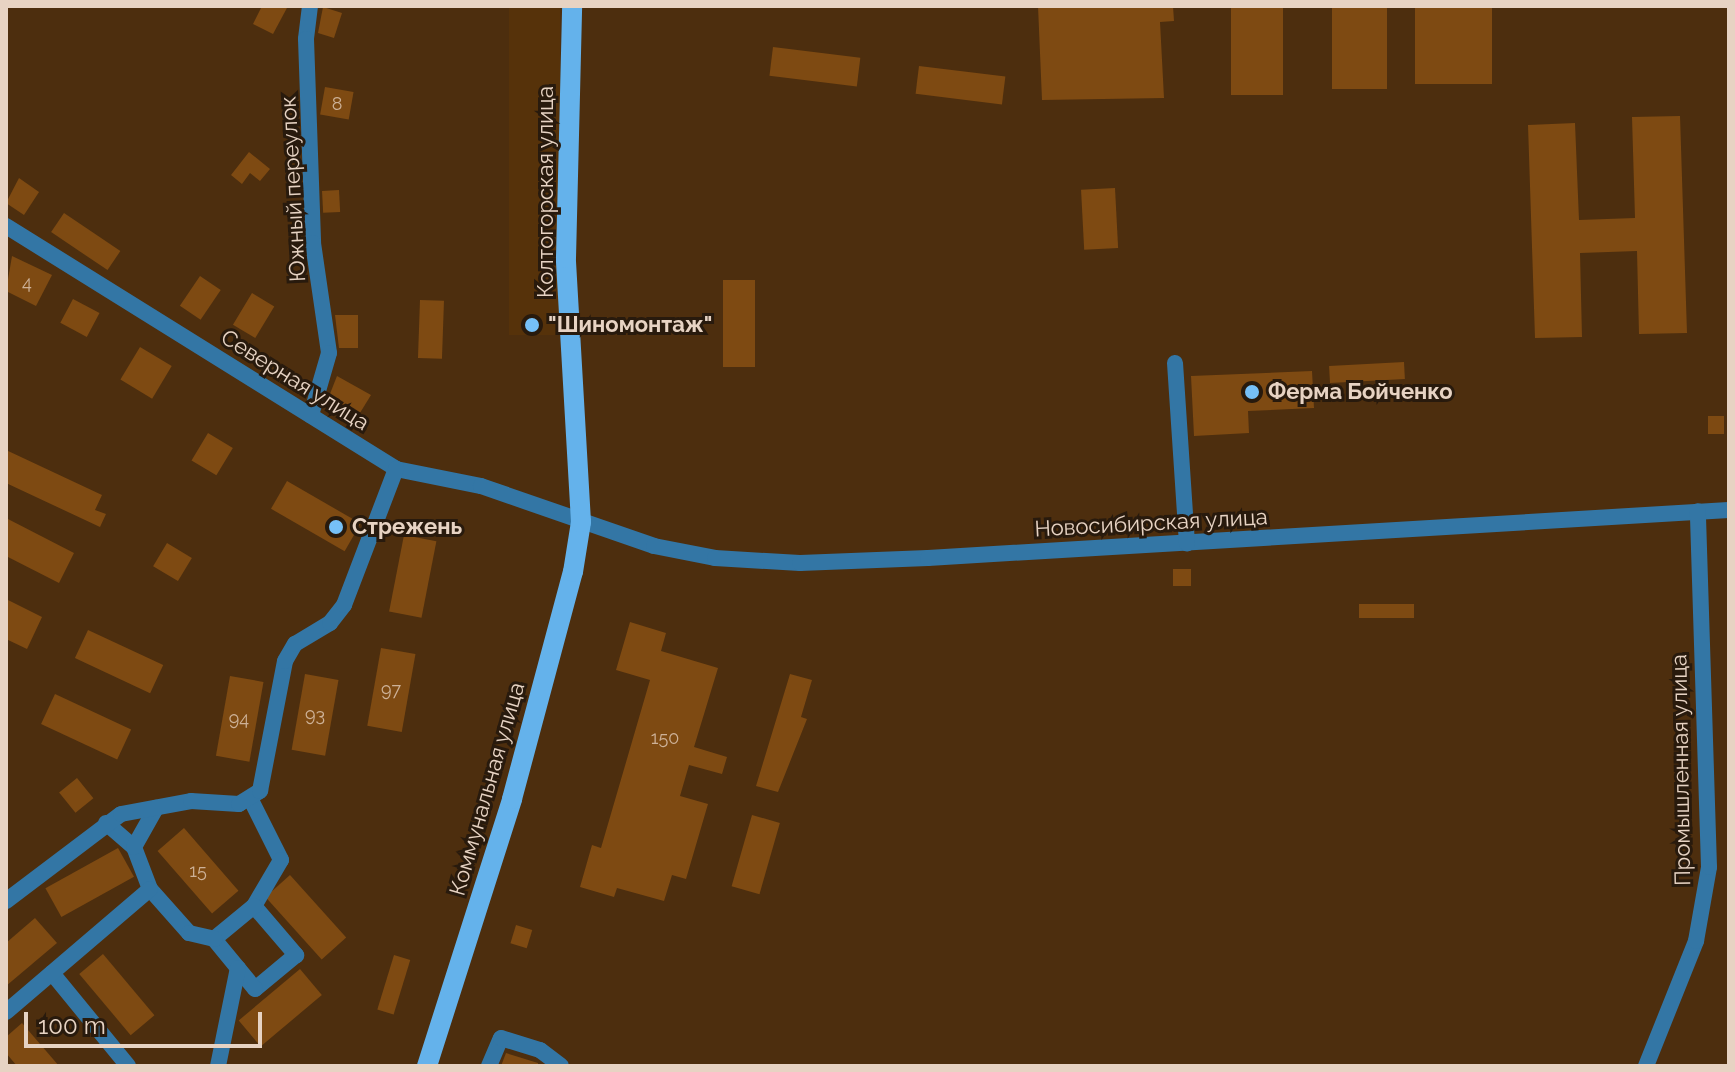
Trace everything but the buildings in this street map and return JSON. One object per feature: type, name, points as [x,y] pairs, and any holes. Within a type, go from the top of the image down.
[{"type":"main road","name":"Колтогорская улица","points":[[572,6],[566,258],[581,522]]},
{"type":"main road","name":"Коммунальная улица","points":[[427,1066],[512,799],[573,572],[581,522]]},
{"type":"street","name":"Южный переулок","points":[[310,6],[306,39],[313,243],[329,353],[311,415]]},
{"type":"street","name":"Северная улица","points":[[6,226],[396,469],[481,486],[581,522]]},
{"type":"street","points":[[1175,363],[1187,544]]},
{"type":"street","points":[[6,901],[106,823],[156,808],[251,800],[260,791],[285,661],[295,644],[330,623],[344,605],[396,469]]},
{"type":"street","name":"Новосибирская улица","points":[[581,522],[715,558],[800,563],[1187,544],[1729,510]]},
{"type":"street","name":"Промышленная улица","points":[[1646,1066],[1696,941],[1709,867],[1698,511]]},
{"type":"street","points":[[214,939],[254,906],[281,860],[251,800]]},
{"type":"street","points":[[134,847],[156,808]]},
{"type":"street","points":[[106,823],[134,847],[150,889],[189,933],[214,939],[255,989],[296,955],[254,906]]},
{"type":"street","points":[[6,1012],[150,889]]},
{"type":"street","points":[[218,1066],[238,968]]},
{"type":"street","points":[[52,973],[128,1066]]},
{"type":"street","points":[[489,1066],[501,1038],[540,1050],[561,1066]]},
{"type":"shaded area","points":[[509,6],[560,6],[560,335],[509,335]]},
{"type":"place","name":"\"Шиномонтаж\"","points":[[532,325]]},
{"type":"place","name":"Ферма Бойченко","points":[[1252,392]]},
{"type":"place","name":"Стрежень","points":[[336,527]]}]
